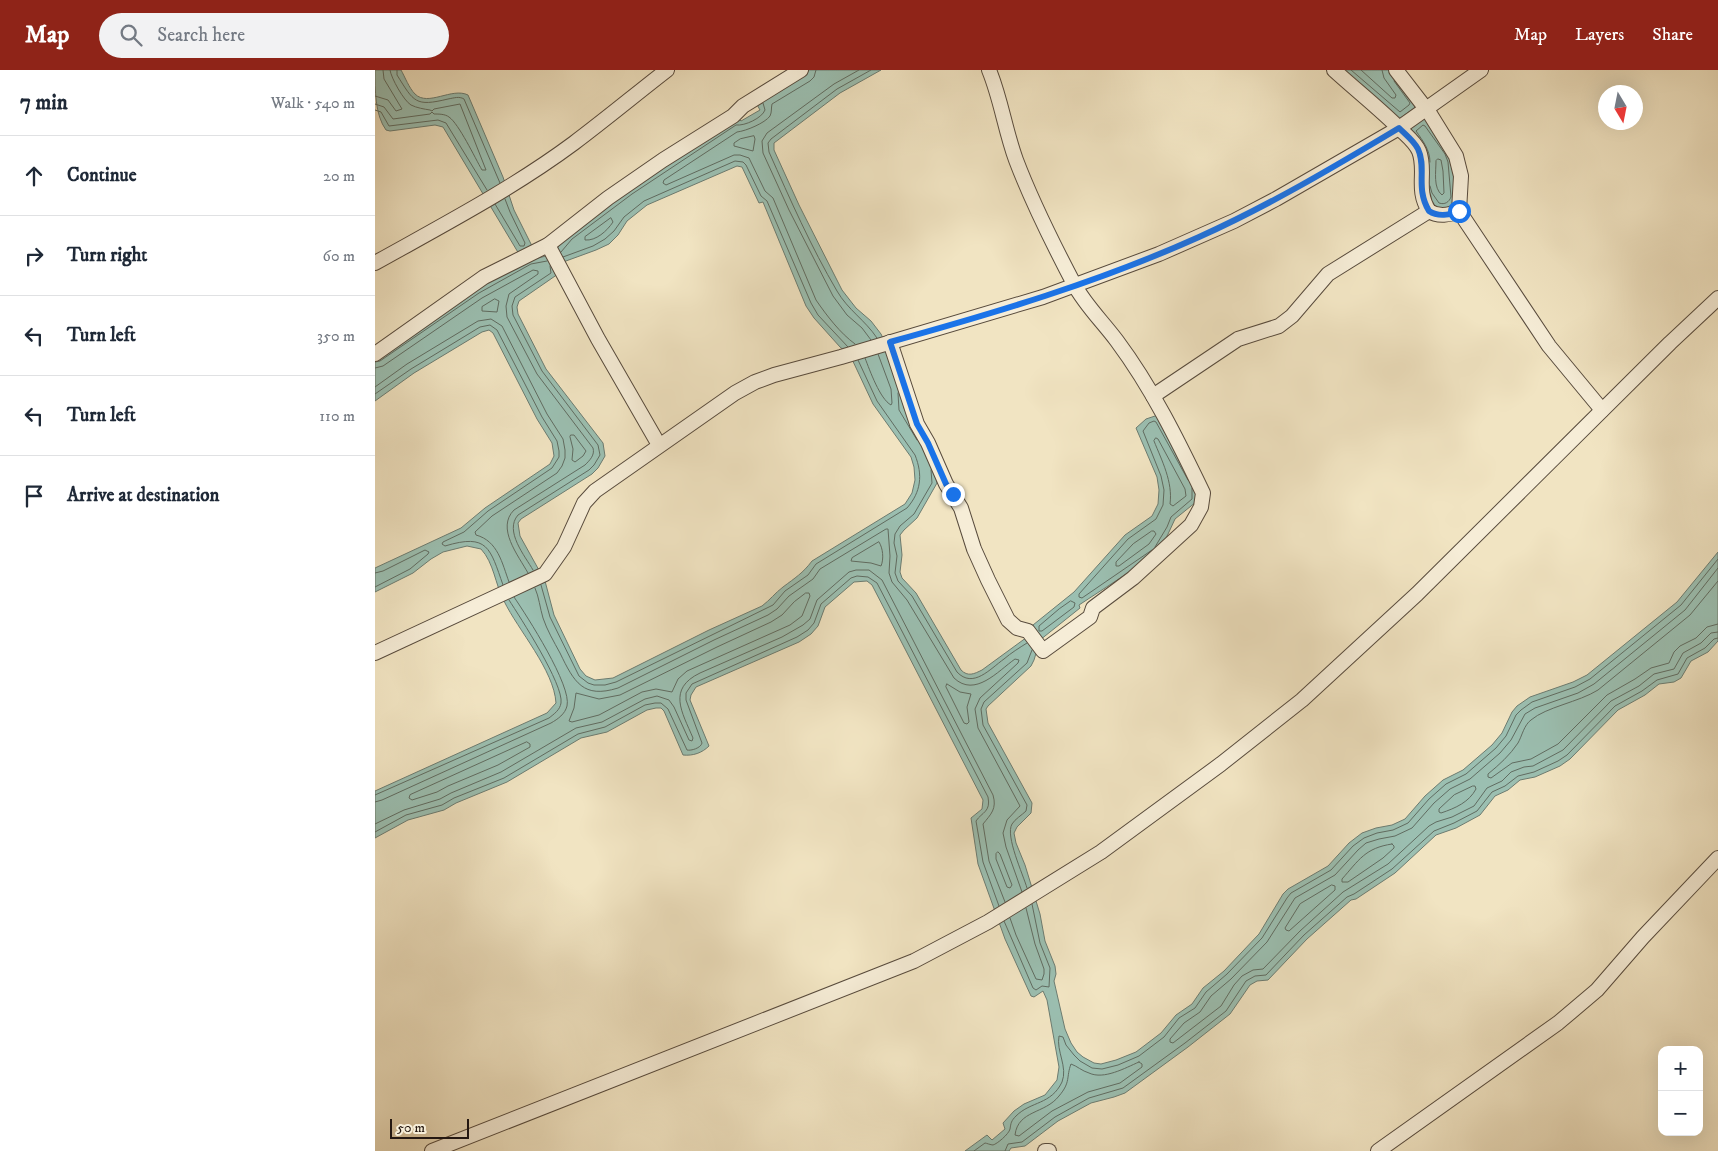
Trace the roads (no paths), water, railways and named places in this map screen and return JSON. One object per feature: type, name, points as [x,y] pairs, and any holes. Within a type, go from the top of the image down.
[{"type":"street","points":[[375,263],[483,203],[573,144],[667,70]]},
{"type":"street","points":[[375,354],[483,277],[550,248],[608,198],[663,160],[733,116],[743,106],[801,70]]},
{"type":"street","points":[[889,342],[917,424],[928,443],[946,484],[961,508],[974,549],[988,580],[1008,620],[1017,628],[1028,631],[1043,651],[1090,617],[1093,608],[1133,578],[1179,537],[1199,514],[1203,493],[1153,396],[1116,340],[1075,286],[1036,206],[1017,162],[1004,122],[997,90],[989,70]]},
{"type":"street","points":[[1334,70],[1414,142],[1419,153],[1421,193],[1429,211],[1440,215],[1448,215],[1459,211]]},
{"type":"street","points":[[1395,70],[1426,109],[1456,156],[1461,176],[1459,211],[1549,346],[1602,410]]},
{"type":"street","points":[[375,653],[545,574],[564,547],[579,510],[589,496],[735,393],[755,382],[988,315],[1075,286],[1181,245],[1276,199],[1399,128],[1446,97],[1481,70]]},
{"type":"street","points":[[1153,396],[1238,339],[1272,330],[1286,322],[1328,274],[1429,211]]},
{"type":"street","points":[[550,248],[598,339],[659,446]]},
{"type":"street","points":[[432,1151],[914,961],[988,922],[1101,852],[1221,764],[1302,700],[1417,594],[1670,343],[1718,298]]},
{"type":"street","points":[[1386,1149],[1558,1023],[1597,990],[1643,937],[1718,858]]},
{"type":"water","points":[[375,70],[401,70],[415,94],[427,99],[455,93],[468,95],[503,177],[514,210],[533,248],[519,254],[443,127],[435,125],[386,130],[378,110]]},
{"type":"water","points":[[807,70],[881,70],[840,93],[774,143],[774,150],[799,205],[842,290],[881,334],[890,353],[903,392],[904,408],[936,468],[937,483],[917,518],[900,535],[902,555],[900,572],[902,578],[916,593],[961,670],[974,674],[982,670],[1034,632],[1033,625],[1074,592],[1125,535],[1152,516],[1158,504],[1159,490],[1157,477],[1136,428],[1146,419],[1158,415],[1198,492],[1196,502],[1175,519],[1162,547],[1134,569],[1079,605],[1080,608],[1040,640],[1031,666],[986,709],[988,723],[1032,803],[1031,813],[1017,827],[1014,833],[1016,843],[1040,914],[1045,941],[1055,966],[1056,974],[1054,981],[1065,1029],[1071,1043],[1083,1057],[1094,1063],[1101,1064],[1116,1060],[1136,1052],[1161,1033],[1176,1015],[1192,1004],[1203,988],[1224,971],[1259,934],[1288,889],[1328,866],[1349,843],[1362,833],[1392,825],[1405,819],[1425,796],[1443,780],[1463,770],[1492,745],[1502,733],[1517,706],[1530,697],[1587,675],[1677,602],[1718,552],[1718,641],[1708,652],[1691,661],[1681,678],[1674,682],[1659,684],[1645,695],[1618,710],[1570,759],[1560,766],[1535,777],[1520,780],[1508,790],[1495,796],[1480,815],[1456,828],[1436,835],[1395,873],[1356,899],[1351,900],[1307,939],[1268,980],[1257,981],[1250,985],[1230,1014],[1125,1093],[1091,1103],[1058,1121],[1025,1146],[1011,1148],[1009,1151],[965,1151],[987,1135],[992,1140],[1005,1129],[1003,1123],[1014,1111],[1024,1104],[1045,1095],[1057,1080],[1059,1067],[1047,1000],[1043,991],[1034,997],[1031,996],[1005,939],[978,864],[971,818],[982,809],[983,800],[872,585],[867,581],[854,582],[825,607],[818,626],[811,634],[799,642],[696,687],[690,700],[709,746],[700,752],[683,755],[664,711],[661,708],[647,710],[607,732],[581,738],[507,782],[456,803],[444,810],[408,820],[375,838],[375,791],[547,713],[556,703],[549,677],[535,650],[504,601],[492,567],[481,549],[467,546],[443,552],[413,573],[375,592],[375,568],[461,528],[485,508],[550,464],[554,456],[552,443],[537,419],[493,333],[489,330],[482,332],[414,373],[375,401],[375,358],[476,288],[530,260],[550,255],[561,243],[629,189],[738,118],[741,121],[760,110],[755,101]],"holes":[[[737,166],[742,167],[759,203],[763,202],[806,306],[814,318],[840,347],[850,355],[873,404],[911,457],[915,480],[912,493],[905,504],[812,561],[762,606],[613,678],[595,680],[586,676],[580,669],[554,615],[545,581],[520,536],[518,523],[521,519],[592,474],[605,456],[603,443],[546,369],[518,314],[517,307],[519,301],[558,274],[555,265],[609,244],[618,235],[627,221],[647,205]]]},
{"type":"water","points":[[1344,70],[1392,70],[1418,105],[1399,119]]},
{"type":"water","points":[[1425,116],[1450,152],[1455,169],[1453,204],[1444,209],[1437,208],[1431,201],[1408,130]]}]
